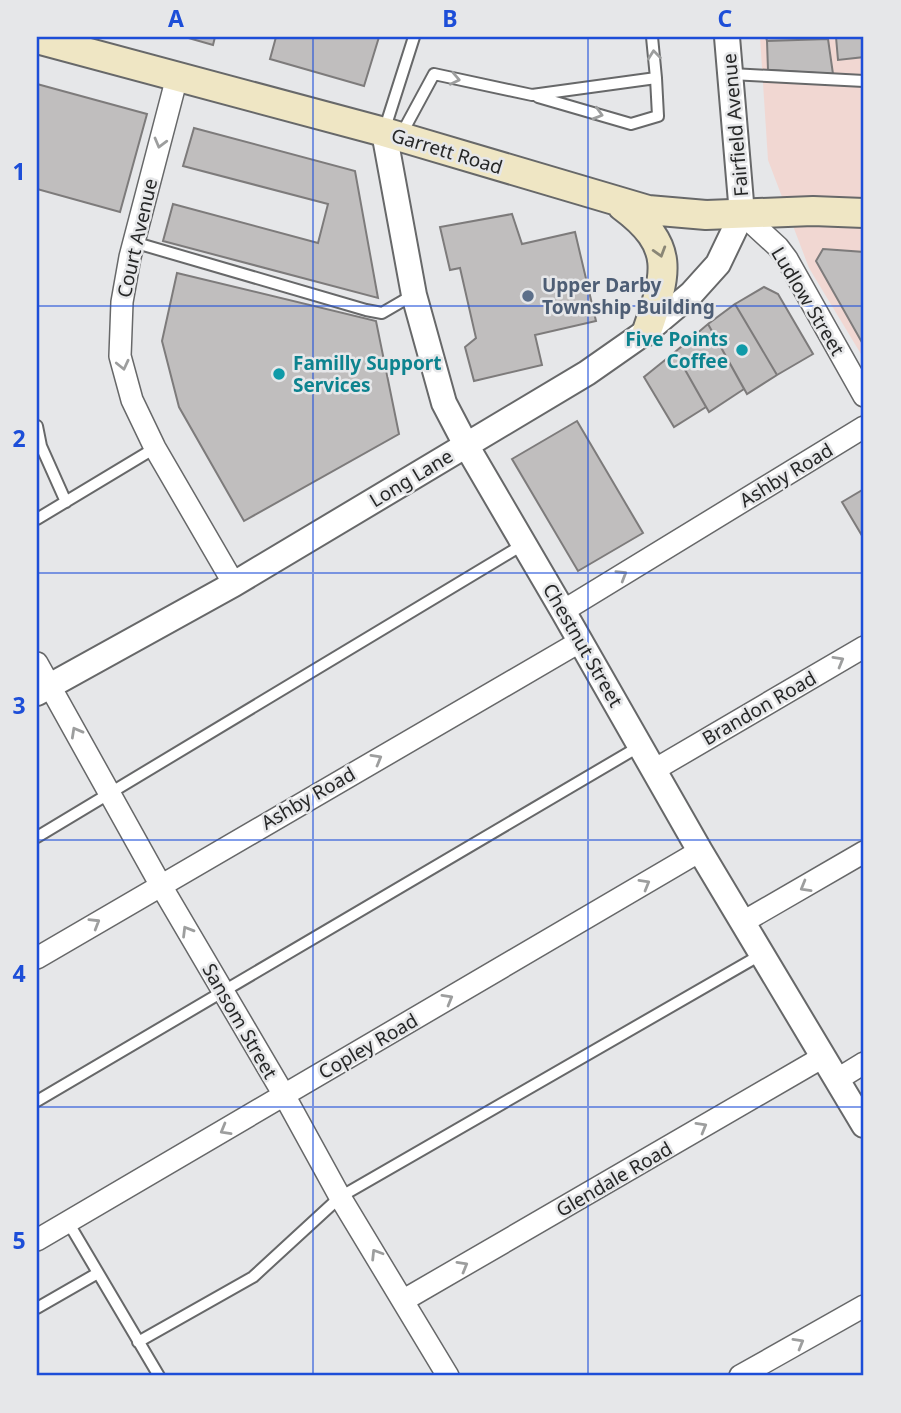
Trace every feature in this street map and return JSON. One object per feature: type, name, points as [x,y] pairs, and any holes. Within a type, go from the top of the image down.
[{"type":"main road","name":"Garrett Road","points":[[37,39],[391,135],[649,210],[680,214],[813,211],[864,213]]},
{"type":"main road","points":[[617,202],[649,229],[661,251],[663,278],[647,331]]},
{"type":"street","name":"Fairfield Avenue","points":[[727,37],[742,214]]},
{"type":"street","name":"Court Avenue","points":[[177,77],[133,242],[122,300],[120,356],[132,400],[155,448],[234,584]]},
{"type":"street","name":"Chestnut Street","points":[[391,135],[414,295],[444,403],[700,851],[864,1125]]},
{"type":"street","name":"Long Lane","points":[[43,689],[234,584],[587,373],[647,331],[706,279],[718,264],[742,214]]},
{"type":"street","name":"Ludlow Street","points":[[742,214],[778,247],[787,259],[864,396]]},
{"type":"street","name":"Ashby Road","points":[[563,611],[864,427]]},
{"type":"street","name":"Ashby Road","points":[[37,958],[581,641]]},
{"type":"street","name":"Brandon Road","points":[[654,770],[864,647]]},
{"type":"street","name":"Sansom Street","points":[[37,663],[43,689],[110,794],[340,1197],[448,1376]]},
{"type":"street","name":"Copley Road","points":[[37,1240],[700,851]]},
{"type":"street","points":[[743,922],[864,852]]},
{"type":"street","name":"Glendale Road","points":[[404,1300],[823,1057]]},
{"type":"street","points":[[838,1080],[864,1063]]},
{"type":"street","points":[[740,1376],[864,1306]]},
{"type":"lane","points":[[391,135],[414,37]]},
{"type":"lane","points":[[391,135],[434,74],[532,95],[631,124],[658,116],[652,37]]},
{"type":"lane","points":[[731,74],[864,81]]},
{"type":"lane","points":[[532,95],[656,78]]},
{"type":"lane","points":[[133,242],[366,310],[382,313],[414,295]]},
{"type":"lane","points":[[37,426],[41,446],[65,502]]},
{"type":"lane","points":[[37,519],[155,448]]},
{"type":"lane","points":[[37,836],[524,544]]},
{"type":"lane","points":[[37,1101],[640,746]]},
{"type":"lane","points":[[138,1342],[253,1277],[340,1197],[762,954]]},
{"type":"lane","points":[[68,1222],[159,1376]]},
{"type":"lane","points":[[37,1308],[98,1273]]},
{"type":"shaded area","points":[[760,37],[864,37],[864,359],[809,268],[768,160]]},
{"type":"building","points":[[185,37],[215,37],[213,45]]},
{"type":"building","points":[[276,37],[379,37],[364,86],[270,59]]},
{"type":"building","points":[[766,37],[828,37],[828,39],[767,41]]},
{"type":"building","points":[[836,37],[864,37],[864,57],[838,60]]},
{"type":"building","points":[[828,39],[833,74],[768,70],[767,41]]},
{"type":"building","points":[[37,84],[147,114],[120,212],[37,189]]},
{"type":"building","points":[[194,128],[355,171],[378,298],[163,241],[173,204],[318,243],[328,204],[183,166]]},
{"type":"building","name":"Upper Darby Township Building","points":[[512,214],[522,244],[575,232],[596,321],[535,335],[542,365],[474,381],[465,347],[476,338],[460,268],[450,270],[440,227]]},
{"type":"building","points":[[823,249],[864,252],[864,346],[816,261]]},
{"type":"building","name":"Familly Support Services","points":[[177,273],[376,321],[399,434],[244,521],[179,407],[162,341]]},
{"type":"building","points":[[764,287],[778,294],[813,354],[777,375],[735,304]]},
{"type":"building","name":"Five Points Coffee","points":[[735,304],[777,375],[747,394],[708,324]]},
{"type":"building","points":[[708,324],[744,389],[709,412],[675,352]]},
{"type":"building","points":[[675,352],[706,407],[674,427],[644,377]]},
{"type":"building","points":[[577,421],[643,533],[578,571],[512,459]]},
{"type":"building","points":[[864,489],[864,539],[842,502]]},
{"type":"place","name":"Upper Darby Township Building","points":[[528,296]]},
{"type":"place","name":"Five Points Coffee","points":[[742,350]]},
{"type":"place","name":"Familly Support Services","points":[[279,374]]}]
